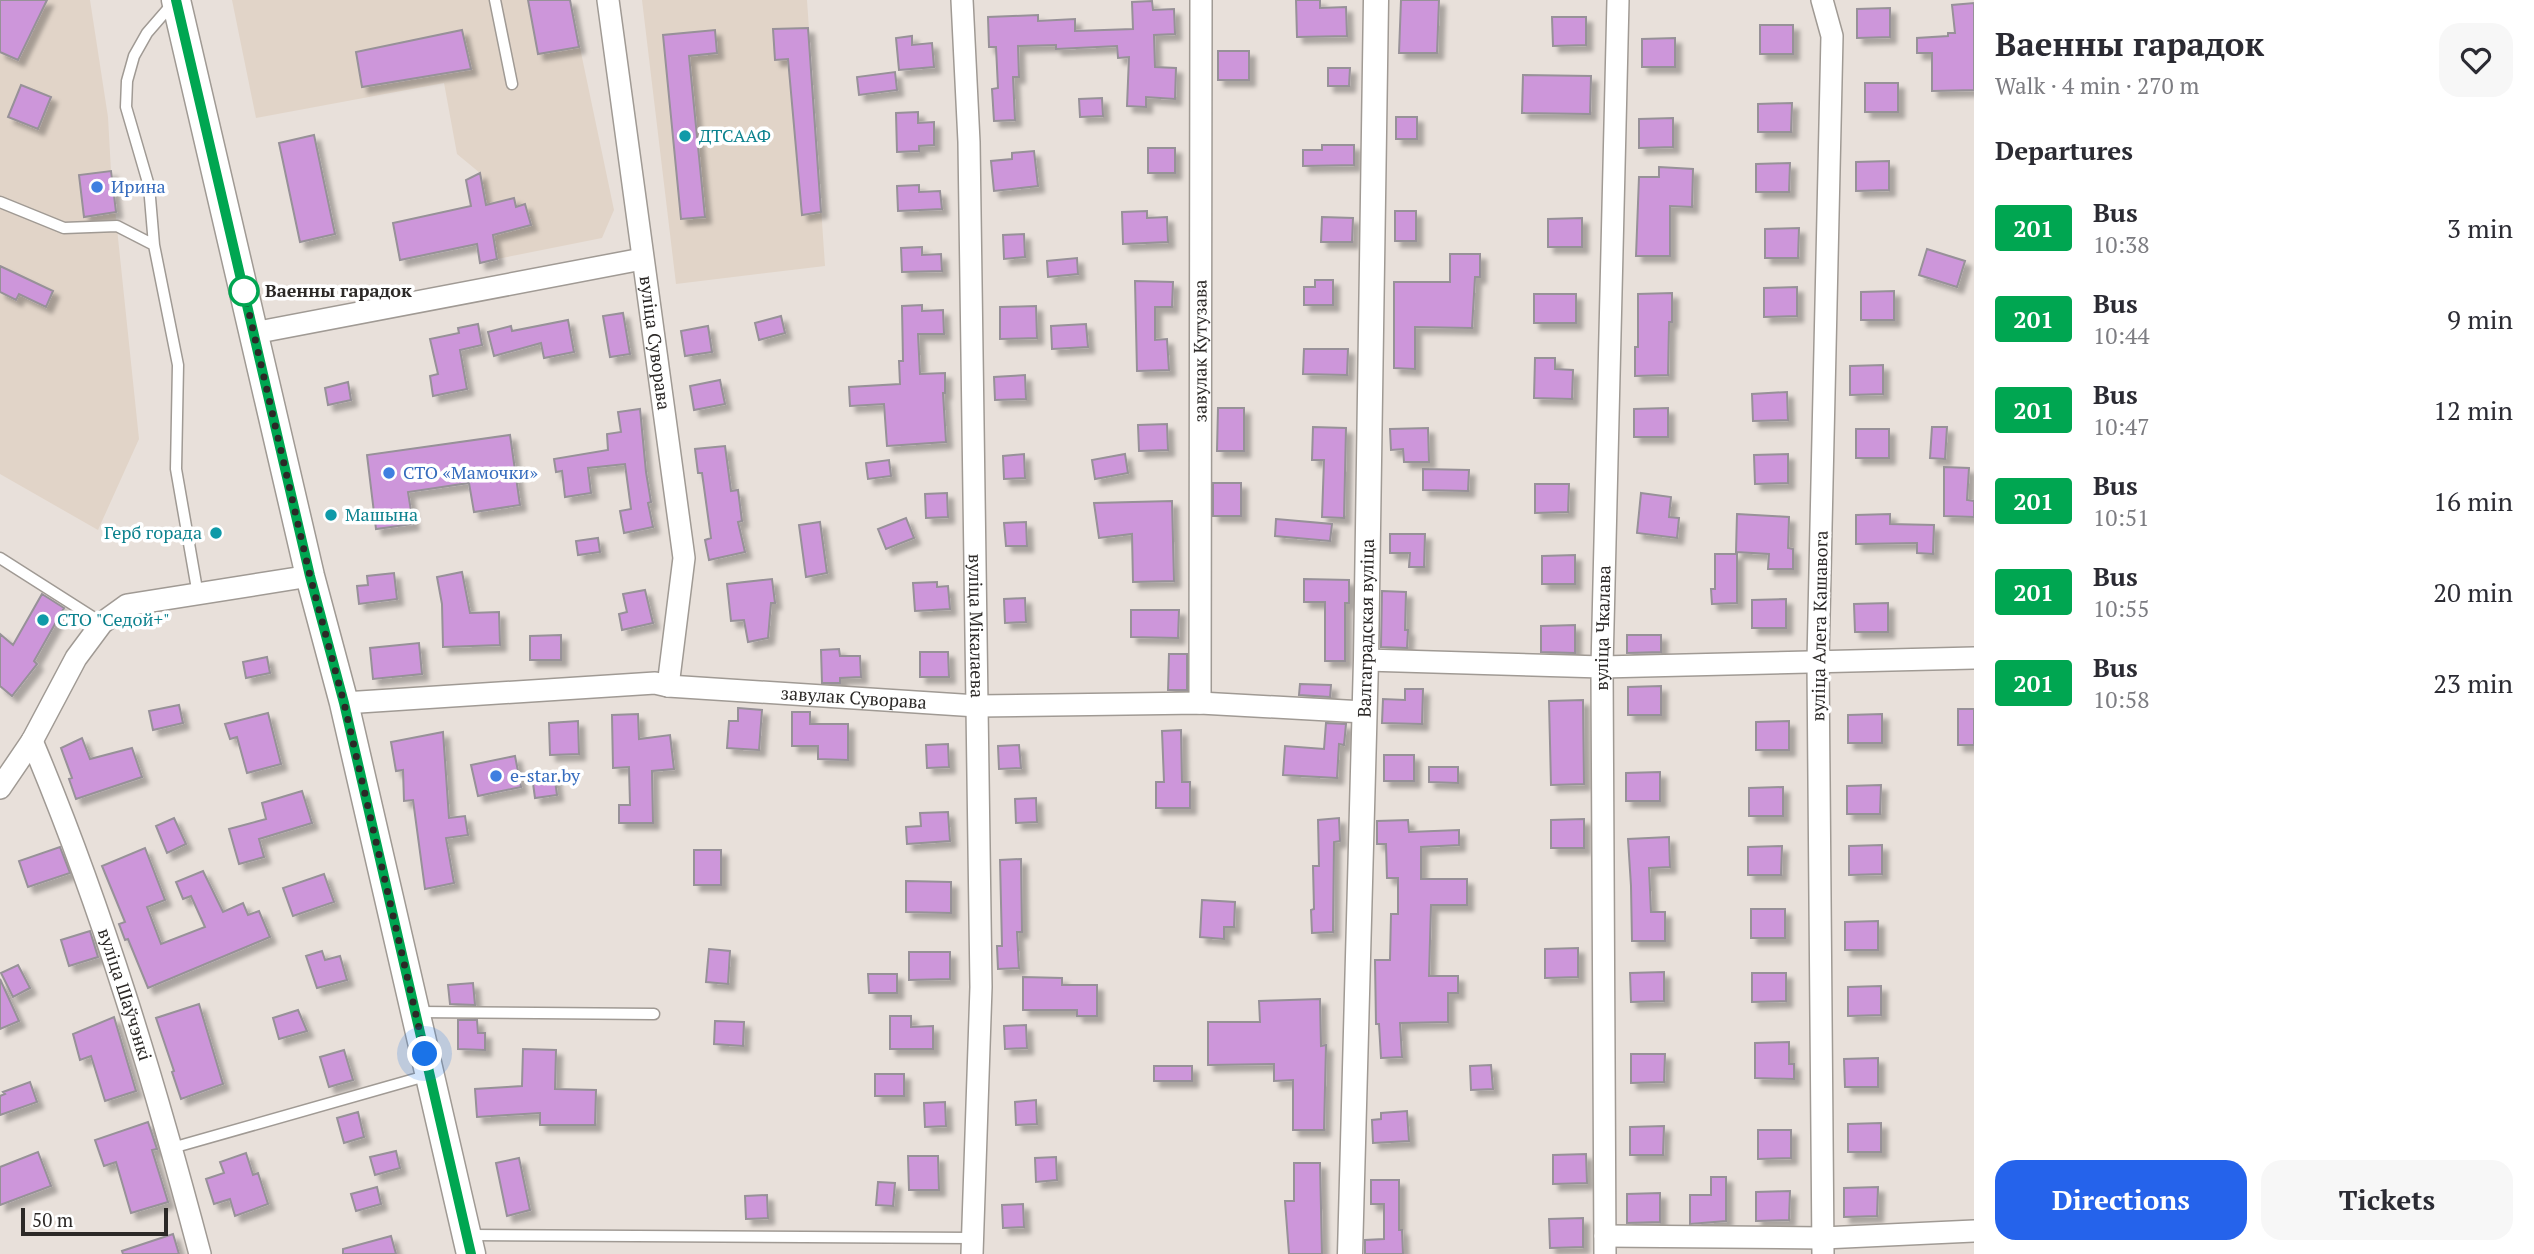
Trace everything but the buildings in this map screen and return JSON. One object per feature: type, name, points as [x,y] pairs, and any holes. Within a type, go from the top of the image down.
[{"type":"main road","points":[[176,0],[310,576],[344,703],[469,1245]]},
{"type":"street","name":"вуліца Суворава","points":[[608,0],[684,558],[668,686]]},
{"type":"street","name":"вуліца Мікалаева","points":[[962,0],[969,142],[981,987],[972,1246]]},
{"type":"street","name":"завулак Кутузава","points":[[1200,0],[1200,703]]},
{"type":"street","name":"Валгаградская вуліца","points":[[1350,1254],[1366,660],[1376,0]]},
{"type":"street","name":"вуліца Чкалава","points":[[1605,1245],[1602,667],[1618,0]]},
{"type":"street","name":"вуліца Алега Кашавога","points":[[1822,0],[1832,36],[1818,662],[1823,1246]]},
{"type":"street","points":[[254,333],[642,259]]},
{"type":"street","points":[[0,788],[32,741],[76,658],[102,623],[127,605],[310,576]]},
{"type":"street","points":[[1366,660],[1602,667],[1974,658]]},
{"type":"street","name":"завулак Суворава","points":[[344,703],[655,683],[977,706],[1200,703],[1364,712]]},
{"type":"street","name":"вуліца Шаўчэнкі","points":[[32,741],[92,892],[172,1148],[200,1254]]},
{"type":"street","points":[[1605,1245],[1823,1246],[1974,1231]]},
{"type":"lane","points":[[176,0],[147,33],[134,57],[127,81],[127,107],[149,186],[154,245],[178,365],[176,469],[198,594]]},
{"type":"lane","points":[[495,0],[512,83]]},
{"type":"lane","points":[[0,202],[64,228],[117,226],[154,245]]},
{"type":"lane","points":[[0,558],[102,623]]},
{"type":"lane","points":[[416,1012],[654,1014]]},
{"type":"lane","points":[[172,1148],[429,1075]]},
{"type":"lane","points":[[469,1245],[972,1246]]},
{"type":"shaded area","points":[[0,0],[90,0],[108,117],[111,171],[139,439],[98,530],[0,474]]},
{"type":"shaded area","points":[[232,0],[570,0],[614,210],[602,238],[497,259],[480,173],[457,154],[444,83],[256,118]]},
{"type":"shaded area","points":[[642,0],[807,0],[825,266],[676,284]]},
{"type":"bus line","name":"201","points":[[176,0],[310,576],[344,703],[471,1254]]},
{"type":"place","name":"ДТСААФ","points":[[685,136]]},
{"type":"place","name":"Ирина","points":[[97,187]]},
{"type":"place","name":"Ваенны гарадок","points":[[244,291]]},
{"type":"place","name":"СТО «Мамочки»","points":[[389,473]]},
{"type":"place","name":"Машына","points":[[331,515]]},
{"type":"place","name":"Герб горада","points":[[216,533]]},
{"type":"place","name":"СТО \"Седой+\"","points":[[43,620]]},
{"type":"place","name":"e-star.by","points":[[496,776]]},
{"type":"route","points":[[244,291],[310,576],[344,703],[425,1054]]}]
